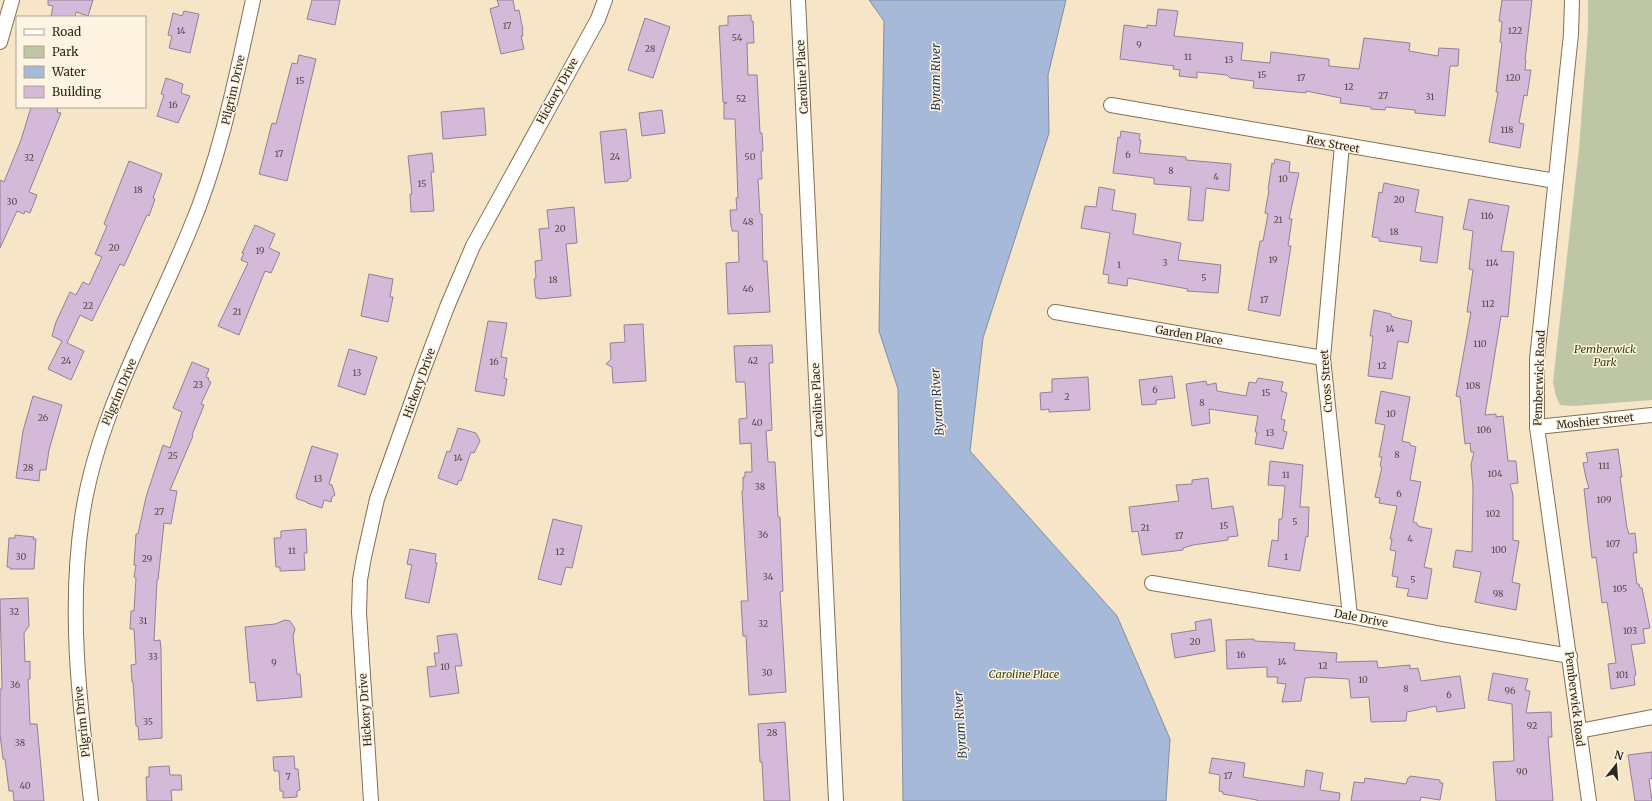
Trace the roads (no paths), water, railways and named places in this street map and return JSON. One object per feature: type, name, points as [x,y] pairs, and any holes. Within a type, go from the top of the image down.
[{"type":"street","points":[[0,42],[12,0]]},
{"type":"street","name":"Pilgrim Drive","points":[[91,801],[77,671],[74,616],[76,576],[82,517],[101,435],[191,228],[210,176],[226,122],[253,0]]},
{"type":"street","name":"Hickory Drive","points":[[371,801],[359,612],[360,580],[377,499],[447,307],[473,246],[598,19],[605,0]]},
{"type":"street","name":"Caroline Place","points":[[798,0],[836,801]]},
{"type":"street","name":"Pemberwick Road","points":[[1572,0],[1570,34],[1538,359],[1537,427],[1590,801]]},
{"type":"street","name":"Rex Street","points":[[1111,106],[1555,181]]},
{"type":"street","name":"Cross Street","points":[[1342,145],[1323,358],[1350,616]]},
{"type":"street","name":"Garden Place","points":[[1055,312],[1323,358]]},
{"type":"street","name":"Moshier Street","points":[[1537,427],[1652,415]]},
{"type":"street","name":"Dale Drive","points":[[1152,583],[1350,616],[1570,656]]},
{"type":"street","points":[[1579,730],[1652,717]]},
{"type":"water","name":"Caroline Place","points":[[869,0],[1066,0],[1048,75],[1049,133],[983,338],[970,451],[1117,616],[1170,739],[1166,801],[903,801],[898,389],[879,331],[884,21]]},
{"type":"water label","name":"Byram River","points":[[935,77]]},
{"type":"water label","name":"Byram River","points":[[937,402]]},
{"type":"water label","name":"Byram River","points":[[960,725]]},
{"type":"park label","name":"Pemberwick Park","points":[[1605,355]]}]
